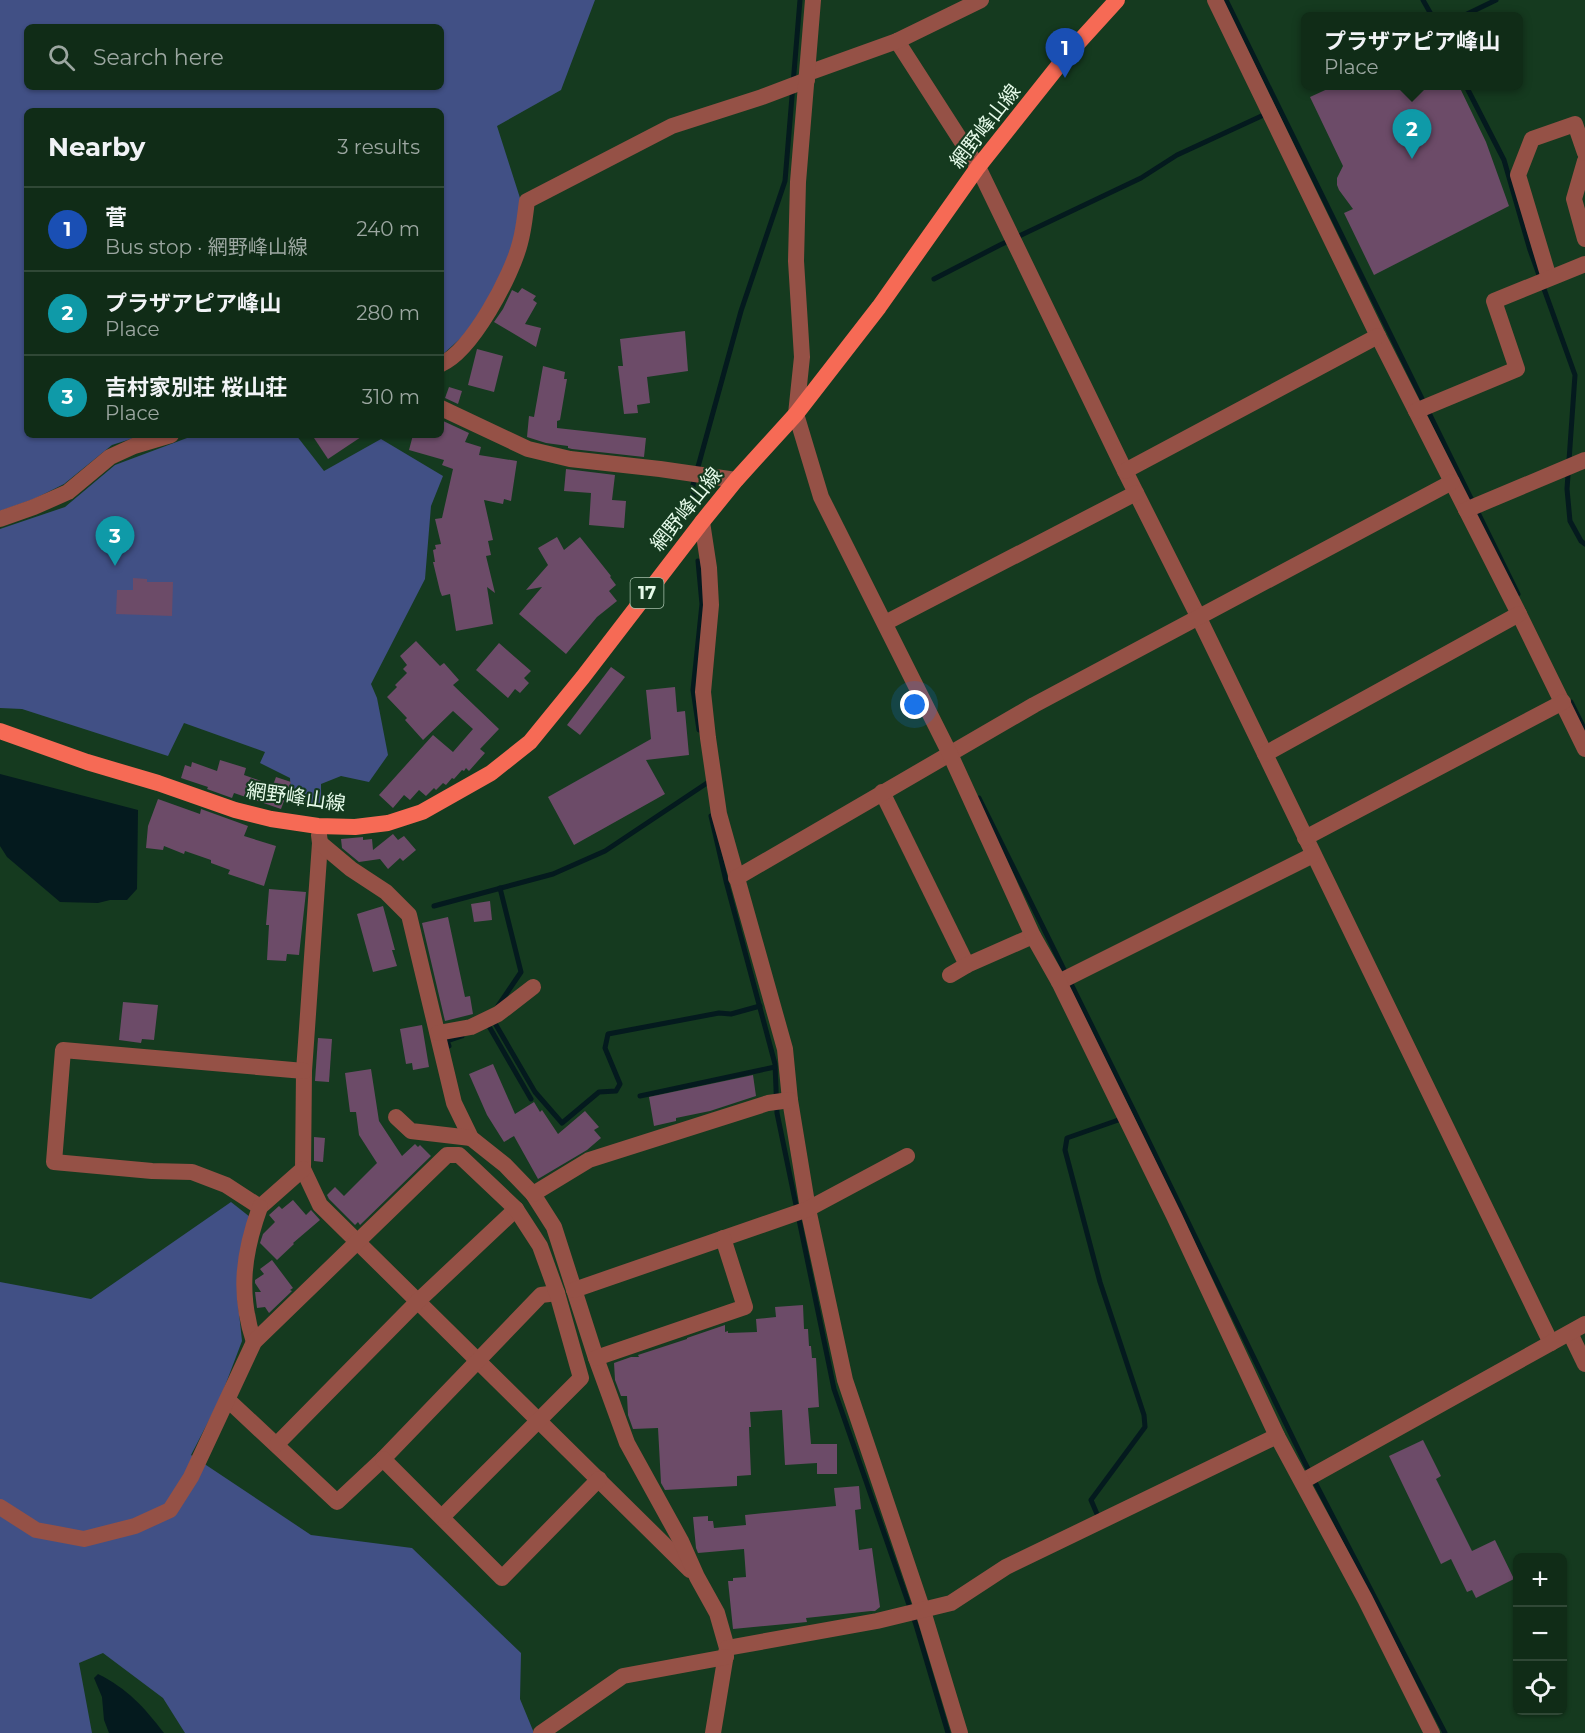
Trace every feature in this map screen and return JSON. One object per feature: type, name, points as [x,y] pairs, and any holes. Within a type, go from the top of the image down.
[{"type":"main road","name":"網野峰山線","points":[[0,731],[235,810],[319,834],[388,823],[422,812],[491,772],[530,741],[583,677],[702,522],[736,480],[796,414],[879,307],[978,167],[1067,55],[1117,0]]},
{"type":"street","points":[[813,0],[798,182],[796,261],[802,357],[796,414],[822,497],[950,754],[1033,936],[1059,982],[1168,1205],[1277,1436],[1303,1481],[1432,1733]]},
{"type":"street","points":[[444,363],[477,331],[505,283],[520,243],[527,201],[672,126],[762,97],[807,76],[897,41],[981,0]]},
{"type":"street","points":[[1215,0],[1378,336],[1585,749]]},
{"type":"street","points":[[897,41],[978,167],[1551,1343]]},
{"type":"street","points":[[1549,279],[1518,175],[1532,139],[1575,124],[1585,153]]},
{"type":"street","points":[[1585,161],[1574,199],[1585,239]]},
{"type":"street","points":[[1416,411],[1517,369],[1494,301],[1585,264]]},
{"type":"street","points":[[1125,471],[1378,336]]},
{"type":"street","points":[[444,409],[528,449],[570,459],[736,480]]},
{"type":"street","points":[[0,519],[68,492],[110,457],[134,446],[161,438]]},
{"type":"street","points":[[1466,510],[1585,461]]},
{"type":"street","points":[[736,878],[1034,705],[1452,482]]},
{"type":"street","points":[[885,623],[1136,493]]},
{"type":"street","points":[[702,522],[711,605],[703,692],[719,814],[785,1049],[790,1100],[808,1209],[845,1380],[923,1611],[960,1733]]},
{"type":"street","points":[[1264,754],[1519,614]]},
{"type":"street","points":[[1305,838],[1563,702]]},
{"type":"street","points":[[882,792],[967,965]]},
{"type":"street","points":[[319,834],[351,869],[386,892],[409,915],[454,1103],[471,1138],[505,1165],[533,1194],[554,1227],[596,1358],[627,1443],[717,1612],[727,1652],[712,1733]]},
{"type":"street","points":[[319,834],[304,1071],[303,1170],[320,1205],[356,1243],[698,1577]]},
{"type":"street","points":[[1059,982],[1313,855]]},
{"type":"street","points":[[950,975],[967,965],[1033,936]]},
{"type":"street","points":[[438,1033],[471,1027],[498,1014],[533,987]]},
{"type":"street","points":[[261,1207],[226,1185],[192,1172],[152,1171],[54,1162],[63,1050],[304,1071]]},
{"type":"street","points":[[533,1194],[589,1160],[768,1103],[790,1100]]},
{"type":"street","points":[[396,1117],[411,1131],[471,1138]]},
{"type":"street","points":[[0,1507],[36,1530],[84,1539],[135,1526],[170,1510],[192,1476],[254,1342],[447,1155],[459,1155],[516,1209],[540,1246],[557,1293],[581,1378],[442,1517]]},
{"type":"street","points":[[574,1290],[808,1209],[908,1156]]},
{"type":"street","points":[[254,1342],[248,1323],[245,1294],[246,1258],[250,1234],[261,1207],[303,1170]]},
{"type":"street","points":[[277,1444],[417,1302],[516,1209]]},
{"type":"street","points":[[596,1358],[745,1307],[723,1238]]},
{"type":"street","points":[[228,1400],[337,1502],[383,1459],[541,1295],[557,1293]]},
{"type":"street","points":[[1303,1481],[1578,1328],[1585,1364]]},
{"type":"street","points":[[541,1733],[623,1676],[951,1603],[1006,1567],[1277,1436]]},
{"type":"street","points":[[383,1459],[502,1578],[599,1479]]},
{"type":"shaded area","points":[[0,0],[595,0],[561,90],[497,126],[520,198],[515,242],[502,280],[473,327],[444,353],[444,108],[24,108],[24,438],[134,438],[112,445],[64,484],[34,499],[0,511]]},
{"type":"shaded area","points":[[187,438],[298,438],[324,471],[381,439],[443,476],[431,506],[425,579],[371,684],[377,698],[388,755],[369,782],[341,776],[321,784],[321,808],[291,799],[290,778],[260,763],[265,752],[184,723],[168,756],[22,709],[0,708],[0,529],[65,507],[115,465]]},
{"type":"shaded area","points":[[0,774],[138,810],[137,889],[127,900],[98,903],[60,902],[7,857],[0,846]]},
{"type":"shaded area","points":[[231,1202],[250,1217],[237,1294],[242,1341],[220,1399],[191,1455],[311,1535],[412,1548],[521,1653],[520,1699],[534,1733],[185,1733],[163,1698],[103,1653],[79,1663],[92,1733],[0,1733],[0,1282],[91,1299]]},
{"type":"shaded area","points":[[98,1674],[135,1699],[164,1733],[109,1733],[104,1720],[102,1697],[94,1678]]},
{"type":"building","points":[[1325,90],[1461,90],[1486,142],[1509,206],[1374,275],[1344,213],[1353,209],[1337,185],[1337,178],[1343,166],[1310,97]]},
{"type":"building","points":[[522,288],[536,296],[533,300],[537,303],[525,324],[541,328],[536,347],[494,322],[512,290],[518,293]]},
{"type":"building","points":[[685,331],[688,371],[647,377],[650,403],[637,405],[638,413],[624,414],[618,366],[623,366],[620,339]]},
{"type":"building","points":[[477,349],[503,356],[494,392],[468,385]]},
{"type":"building","points":[[543,366],[565,372],[564,379],[567,379],[557,428],[646,438],[644,457],[572,449],[568,446],[527,437],[529,416],[534,417]]},
{"type":"building","points":[[449,387],[462,391],[458,404],[445,398]]},
{"type":"building","points":[[444,421],[469,433],[465,442],[481,447],[479,455],[517,461],[511,501],[504,499],[503,504],[484,500],[493,540],[488,541],[491,555],[486,556],[495,593],[487,587],[493,624],[456,631],[450,594],[442,596],[433,562],[435,562],[433,550],[436,549],[435,545],[441,544],[435,519],[442,518],[453,469],[442,465],[444,460],[409,450],[412,438],[444,438]]},
{"type":"building","points":[[314,438],[360,438],[328,459]]},
{"type":"building","points":[[566,469],[615,475],[612,500],[626,501],[624,528],[589,525],[591,493],[564,491]]},
{"type":"building","points":[[557,537],[564,550],[580,537],[616,585],[609,591],[617,601],[597,617],[566,654],[519,614],[542,587],[526,590],[548,565],[538,548]]},
{"type":"building","points":[[133,578],[147,579],[147,582],[173,582],[172,616],[116,614],[117,590],[133,590]]},
{"type":"building","points":[[416,641],[440,666],[444,663],[459,680],[453,685],[499,729],[480,749],[485,753],[469,771],[466,768],[462,770],[446,785],[443,783],[426,796],[419,790],[410,800],[404,795],[393,808],[379,795],[433,735],[453,752],[473,729],[453,711],[423,740],[405,720],[407,718],[387,697],[407,673],[403,669],[407,665],[400,656]]},
{"type":"building","points":[[499,643],[531,671],[524,678],[529,683],[520,693],[515,689],[508,698],[476,670]]},
{"type":"building","points":[[611,667],[625,677],[580,735],[567,725]]},
{"type":"building","points":[[675,687],[677,712],[685,711],[689,755],[646,760],[665,794],[574,845],[548,797],[651,739],[646,690]]},
{"type":"building","points":[[220,760],[246,768],[244,775],[273,785],[276,777],[291,782],[281,809],[234,793],[232,798],[181,778],[185,765],[191,767],[192,762],[217,771]]},
{"type":"building","points":[[158,799],[200,814],[201,809],[248,826],[244,836],[276,846],[264,886],[228,874],[230,870],[211,863],[211,860],[185,851],[184,854],[164,846],[163,850],[146,848],[148,826]]},
{"type":"building","points":[[393,834],[398,840],[404,836],[416,850],[403,861],[400,858],[388,869],[380,859],[359,862],[342,848],[341,839],[363,837],[363,840],[372,839],[373,850]]},
{"type":"building","points":[[269,889],[306,892],[299,955],[287,954],[286,961],[267,960],[269,925],[266,925]]},
{"type":"building","points":[[490,901],[492,920],[474,922],[471,904]]},
{"type":"building","points":[[383,906],[397,966],[373,972],[357,914]]},
{"type":"building","points":[[448,917],[465,997],[470,996],[473,1014],[445,1021],[422,923]]},
{"type":"building","points":[[123,1002],[158,1005],[154,1040],[142,1039],[141,1043],[119,1040]]},
{"type":"building","points":[[422,1025],[429,1067],[413,1070],[412,1063],[406,1064],[400,1029]]},
{"type":"building","points":[[318,1038],[332,1039],[329,1082],[315,1081]]},
{"type":"building","points":[[493,1064],[515,1114],[534,1102],[558,1134],[585,1111],[599,1127],[594,1130],[601,1138],[587,1150],[538,1179],[514,1136],[504,1142],[487,1115],[469,1074]]},
{"type":"building","points":[[371,1069],[379,1121],[402,1156],[415,1144],[418,1147],[420,1145],[431,1156],[360,1225],[358,1222],[355,1225],[327,1195],[335,1187],[344,1196],[377,1163],[359,1135],[356,1112],[350,1112],[345,1073]]},
{"type":"building","points":[[753,1075],[756,1096],[654,1126],[649,1097]]},
{"type":"building","points":[[314,1137],[325,1138],[323,1162],[314,1161]]},
{"type":"building","points":[[293,1200],[306,1215],[311,1210],[320,1220],[277,1260],[260,1243],[263,1234],[275,1222],[269,1215],[279,1206],[282,1209]]},
{"type":"building","points":[[272,1260],[293,1288],[269,1313],[265,1307],[257,1308],[255,1292],[261,1292],[255,1280],[264,1274],[260,1269]]},
{"type":"building","points":[[803,1305],[804,1329],[808,1329],[812,1358],[816,1358],[819,1407],[808,1408],[811,1444],[837,1444],[837,1474],[817,1474],[817,1463],[785,1465],[782,1410],[750,1412],[751,1475],[737,1476],[737,1486],[665,1490],[661,1483],[658,1428],[633,1429],[628,1415],[627,1396],[621,1396],[615,1380],[614,1363],[631,1357],[639,1357],[638,1355],[725,1325],[725,1332],[728,1331],[728,1333],[757,1332],[756,1319],[776,1317],[775,1307]]},
{"type":"building","points":[[1423,1440],[1441,1476],[1436,1479],[1472,1551],[1495,1540],[1513,1580],[1476,1598],[1472,1590],[1467,1592],[1451,1559],[1441,1564],[1389,1456]]},
{"type":"building","points":[[859,1486],[861,1509],[855,1510],[859,1550],[872,1548],[880,1607],[875,1611],[806,1618],[807,1622],[733,1629],[728,1581],[733,1581],[733,1578],[746,1577],[744,1549],[698,1553],[693,1517],[708,1516],[708,1521],[713,1521],[714,1528],[746,1525],[745,1515],[836,1506],[834,1488]]},
{"type":"waterway","points":[[694,503],[693,485],[741,311],[785,181],[800,0]]},
{"type":"waterway","points":[[1226,0],[1518,594]]},
{"type":"waterway","points":[[1423,0],[1430,12]]},
{"type":"waterway","points":[[1471,12],[1496,0]]},
{"type":"waterway","points":[[1468,90],[1504,160],[1530,250],[1575,375],[1567,489],[1570,521],[1585,544]]},
{"type":"waterway","points":[[934,279],[1141,178],[1177,155],[1268,113]]},
{"type":"waterway","points":[[698,561],[702,604],[693,690],[699,730]]},
{"type":"waterway","points":[[1571,702],[1585,730]]},
{"type":"waterway","points":[[434,906],[553,874],[605,851],[707,783]]},
{"type":"waterway","points":[[979,798],[1305,1463],[1445,1733]]},
{"type":"waterway","points":[[711,816],[775,1064],[777,1113],[834,1389],[916,1625],[948,1733]]},
{"type":"waterway","points":[[498,1006],[521,972],[500,888]]},
{"type":"waterway","points":[[496,1025],[535,1092],[562,1123],[599,1092],[616,1091],[620,1084],[605,1048],[608,1034],[719,1013],[731,1014],[760,1006]]},
{"type":"waterway","points":[[490,1028],[531,1099]]},
{"type":"waterway","points":[[449,1046],[447,1041],[462,1036]]},
{"type":"waterway","points":[[640,1096],[775,1067]]},
{"type":"waterway","points":[[1097,1514],[1091,1500],[1145,1427],[1144,1415],[1100,1282],[1065,1150],[1067,1138],[1124,1118]]},
{"type":"place","name":"菅","points":[[1065,78]]},
{"type":"place","name":"プラザアピア峰山","points":[[1412,159]]},
{"type":"place","name":"吉村家別荘 桜山荘","points":[[115,566]]}]
